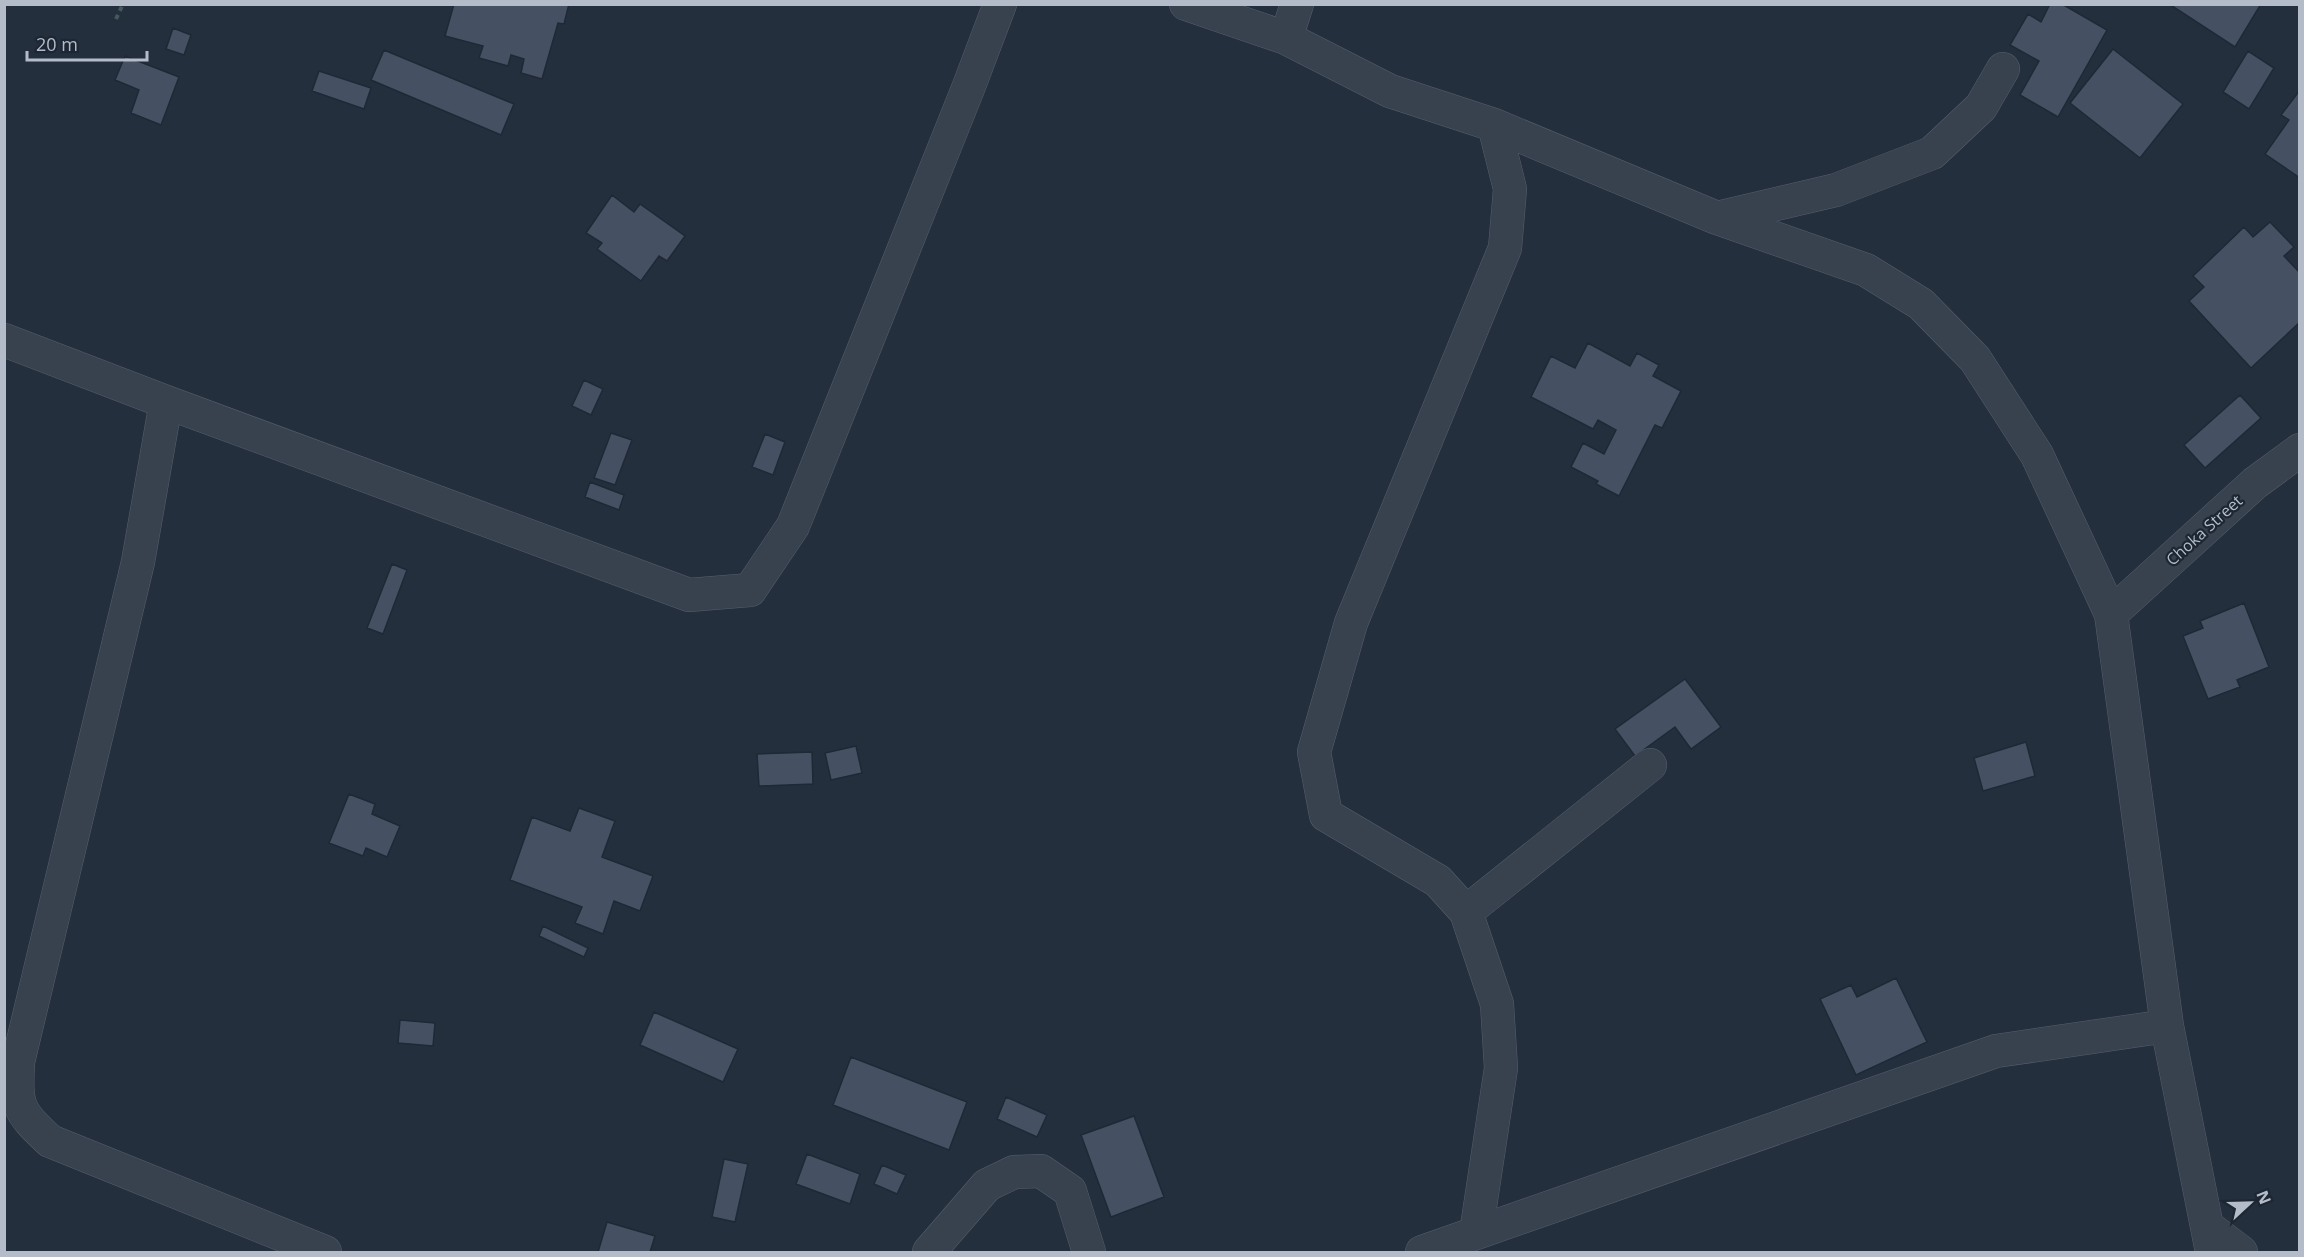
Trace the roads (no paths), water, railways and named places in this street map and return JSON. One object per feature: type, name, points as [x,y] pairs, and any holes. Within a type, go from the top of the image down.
[{"type":"street","points":[[4,340],[689,595],[750,591],[793,526],[1000,4]]},
{"type":"street","points":[[1186,4],[1286,38],[1390,91],[1494,125],[1717,218],[1866,270],[1921,304],[1975,359],[2037,454],[2111,614],[2168,1026],[2210,1240],[2241,1252]]},
{"type":"street","points":[[1286,38],[1297,4]]},
{"type":"street","points":[[1717,218],[1836,190],[1932,153],[1981,107],[2003,69]]},
{"type":"street","points":[[1476,1233],[1501,1068],[1497,1004],[1466,912],[1438,881],[1326,815],[1314,752],[1351,623],[1505,248],[1510,189],[1494,125]]},
{"type":"street","points":[[166,402],[138,562],[18,1062],[16,1095],[26,1118],[50,1141],[325,1252]]},
{"type":"street","name":"Choka Street","points":[[2111,614],[2255,483],[2300,450]]},
{"type":"street","points":[[1466,912],[1650,765]]},
{"type":"street","points":[[1422,1252],[1996,1051],[2168,1026]]},
{"type":"street","points":[[929,1252],[987,1185],[1014,1172],[1041,1171],[1070,1191],[1089,1252]]}]
